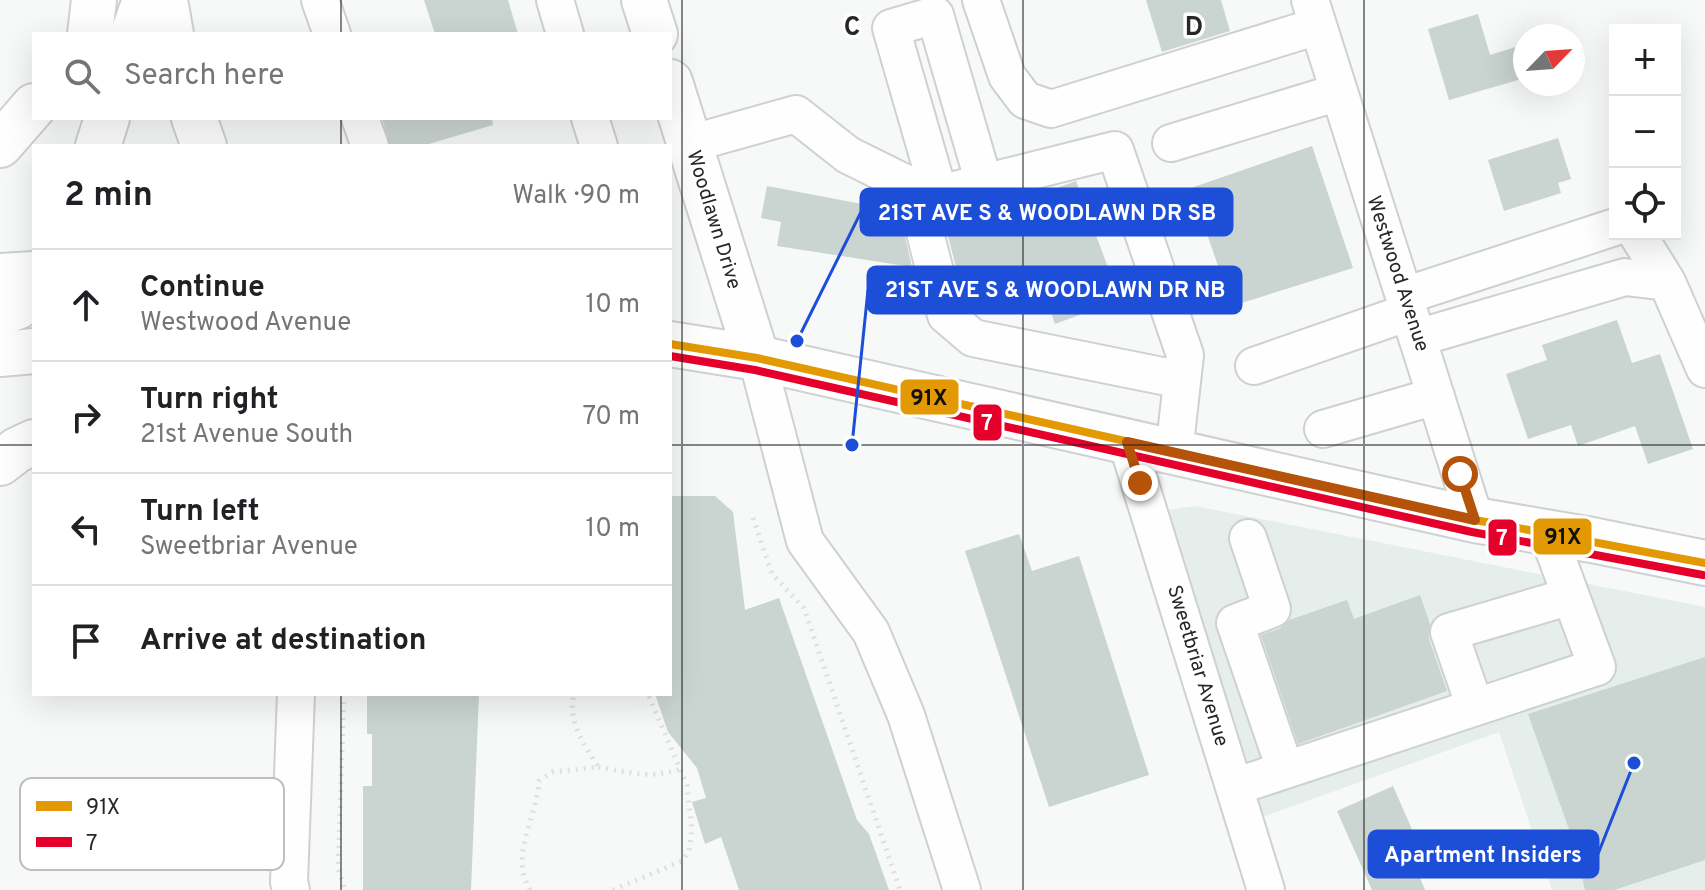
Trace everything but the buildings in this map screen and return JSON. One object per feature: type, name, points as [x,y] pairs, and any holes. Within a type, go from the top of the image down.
[{"type":"main road","points":[[90,32],[94,0]]},
{"type":"main road","points":[[134,32],[145,0]]},
{"type":"main road","points":[[165,0],[171,32]]},
{"type":"main road","name":"Woodlawn Drive","points":[[672,89],[757,358]]},
{"type":"main road","points":[[0,145],[32,108]]},
{"type":"main road","points":[[99,144],[106,120]]},
{"type":"main road","points":[[195,120],[203,144]]},
{"type":"main road","points":[[0,276],[32,274]]},
{"type":"main road","points":[[0,313],[17,307],[32,296]]},
{"type":"main road","points":[[672,344],[757,358],[1475,520],[1705,563]]},
{"type":"main road","points":[[0,354],[32,351]]},
{"type":"main road","points":[[0,463],[32,443]]},
{"type":"street","points":[[320,0],[331,32]]},
{"type":"street","points":[[555,0],[564,32]]},
{"type":"street","name":"Westwood Avenue","points":[[981,0],[1007,76],[1025,100],[1051,109],[1314,13],[1475,520]]},
{"type":"street","points":[[935,195],[891,28],[935,15],[984,183]]},
{"type":"street","points":[[1171,143],[1339,92]]},
{"type":"street","points":[[689,144],[796,114],[848,155],[935,195]]},
{"type":"street","points":[[361,120],[369,144]]},
{"type":"street","points":[[591,120],[598,144]]},
{"type":"street","points":[[1174,453],[1185,355],[1115,150],[935,195],[919,209],[946,315],[973,338],[1182,380]]},
{"type":"street","points":[[1254,366],[1410,315],[1609,230]]},
{"type":"street","points":[[1641,240],[1667,282],[1705,369]]},
{"type":"street","points":[[1410,315],[1625,277],[1667,282]]},
{"type":"street","points":[[757,358],[805,541],[871,632],[906,715],[962,890]]},
{"type":"street","points":[[1323,429],[1436,396]]},
{"type":"street","name":"Sweetbriar Avenue","points":[[1127,442],[1266,890]]},
{"type":"street","points":[[1234,787],[1597,667],[1548,534]]},
{"type":"street","points":[[1248,538],[1272,609],[1235,623],[1285,769]]},
{"type":"street","points":[[1475,707],[1449,632],[1571,596]]},
{"type":"street","points":[[291,890],[296,696]]},
{"type":"path","points":[[753,518],[772,574],[804,608],[900,890]]},
{"type":"path","points":[[344,696],[338,868],[345,890]]},
{"type":"path","points":[[574,696],[572,717],[576,731],[598,767]]},
{"type":"path","points":[[613,890],[682,861],[689,851],[692,831],[687,785],[649,696]]},
{"type":"path","points":[[530,890],[522,869],[523,846],[539,781],[552,772],[598,767],[634,776],[657,776],[681,769]]},
{"type":"shaded area","points":[[1195,506],[1705,607],[1705,890],[1552,890],[1499,732],[1262,817],[1167,510]]},
{"type":"transit line","name":"91X","points":[[672,344],[757,358],[1475,520],[1705,563]]},
{"type":"transit line","name":"7","points":[[672,356],[755,370],[1472,532],[1703,575]]},
{"type":"place","name":"21ST AVE S & WOODLAWN DR SB","points":[[797,341]]},
{"type":"place","name":"21ST AVE S & WOODLAWN DR NB","points":[[852,445]]},
{"type":"place","name":"Apartment Insiders","points":[[1634,763]]},
{"type":"route","points":[[1140,483],[1127,442],[1475,520],[1460,474]]}]
